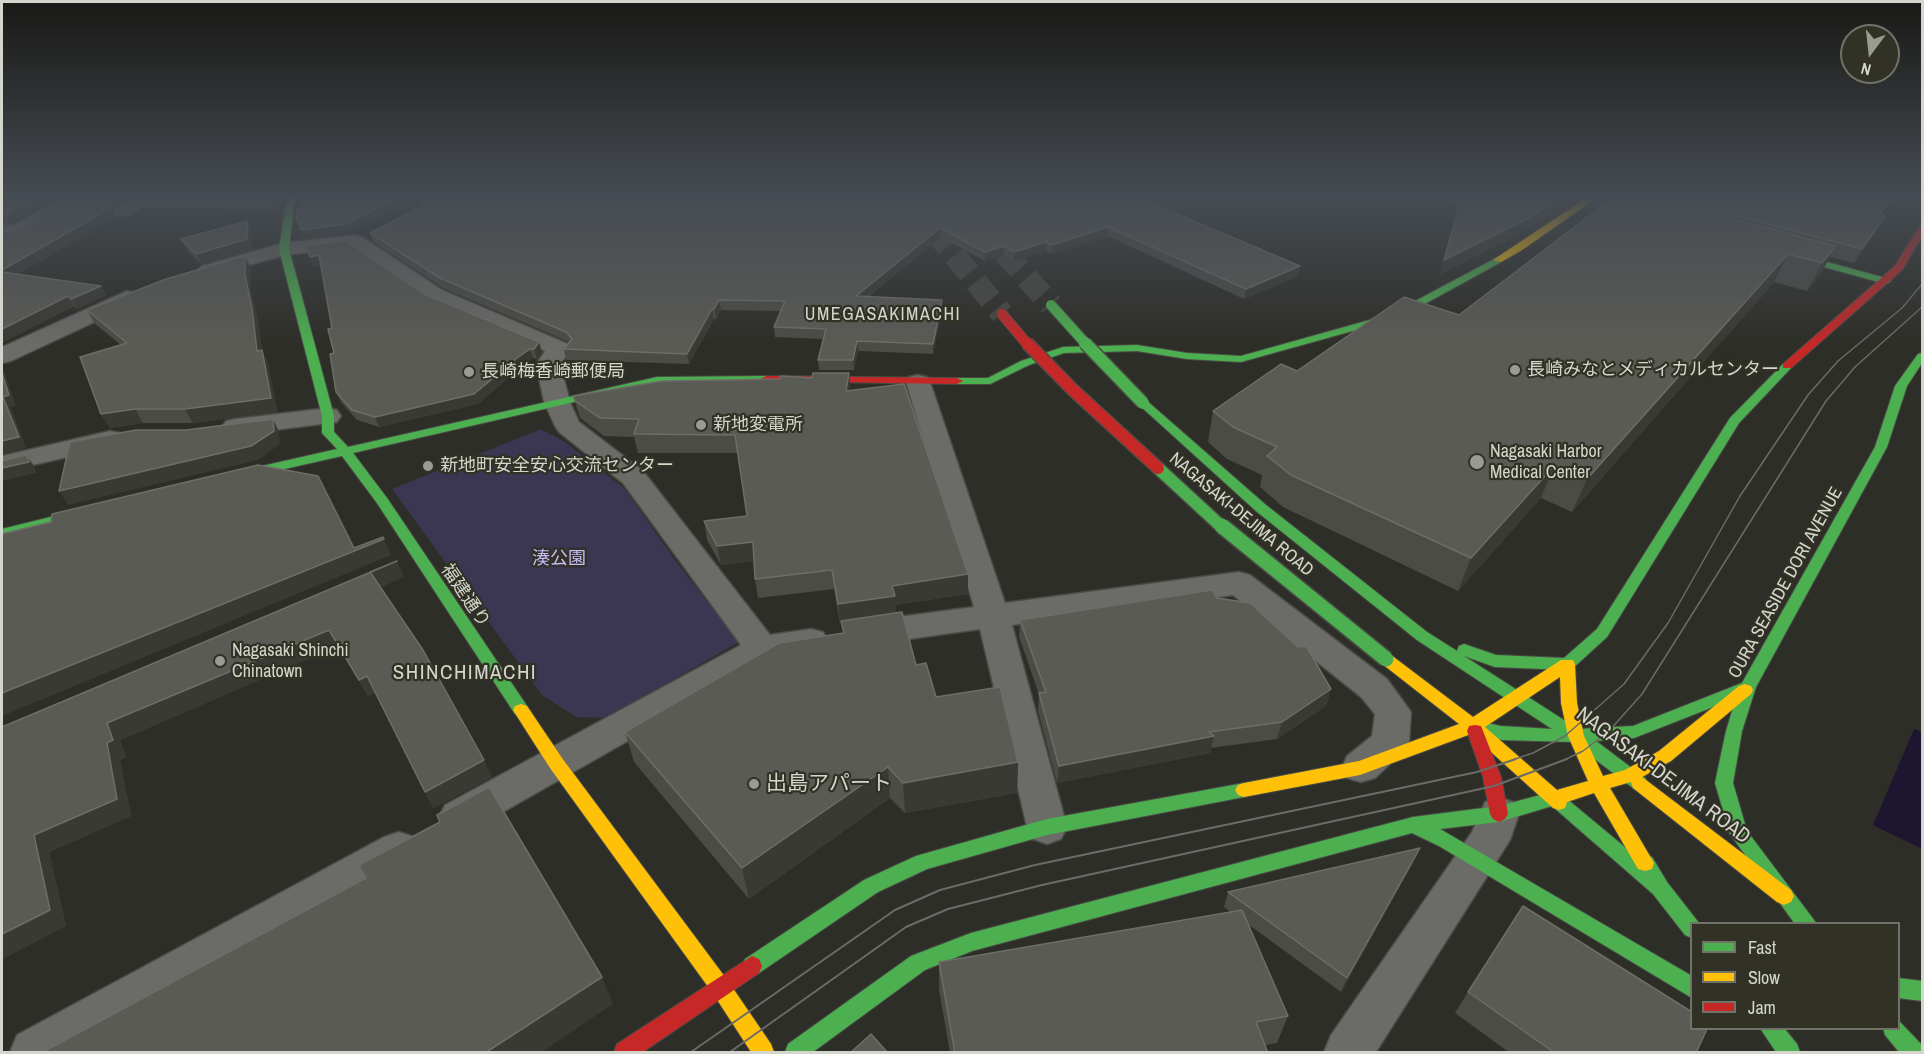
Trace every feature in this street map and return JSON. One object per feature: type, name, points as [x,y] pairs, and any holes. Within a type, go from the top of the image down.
[{"type":"main road","points":[[219,480],[657,380],[990,381],[1024,363],[1063,350],[1137,348],[1206,358],[1241,358],[1395,316],[1519,248]]},
{"type":"main road","points":[[625,1053],[871,886],[923,862],[1047,827],[1360,768],[1473,726],[1518,698],[1567,664],[1602,633],[1734,421],[1803,350],[1886,281],[1899,268],[1911,248]]},
{"type":"main road","name":"福建通り","points":[[284,249],[328,416],[328,433],[344,450],[382,501],[406,561],[721,988],[763,1053]]},
{"type":"main road","points":[[1769,249],[1886,281]]},
{"type":"main road","name":"NAGASAKI-DEJIMA ROAD","points":[[1051,305],[1118,379],[1261,508],[1422,636],[1576,736],[1707,834],[1784,896]]},
{"type":"main road","name":"NAGASAKI-DEJIMA ROAD","points":[[1002,314],[1021,337],[1072,389],[1207,513],[1386,659],[1473,726],[1554,800],[1660,888]]},
{"type":"main road","name":"OURA SEASIDE DORI AVENUE","points":[[1784,896],[1739,834],[1724,783],[1734,731],[1748,687],[1881,447],[1901,386],[1923,356]]},
{"type":"main road","points":[[2,532],[104,508]]},
{"type":"main road","points":[[1422,636],[1495,661],[1567,664]]},
{"type":"main road","name":"NAGASAKI-DEJIMA ROAD","points":[[1422,636],[1444,670]]},
{"type":"main road","points":[[1567,664],[1569,703],[1576,736],[1599,786],[1660,888],[1690,926]]},
{"type":"main road","points":[[1473,726],[1502,733],[1576,736],[1634,732],[1748,687]]},
{"type":"main road","points":[[796,1053],[918,963],[971,942],[1413,825],[1499,814],[1599,786],[1630,775],[1665,756],[1748,687]]},
{"type":"main road","name":"NAGASAKI-DEJIMA ROAD","points":[[1460,696],[1473,726]]},
{"type":"main road","points":[[1473,726],[1492,777],[1499,814]]},
{"type":"main road","points":[[1413,825],[1445,840],[1690,987]]},
{"type":"main road","points":[[1784,896],[1805,922]]},
{"type":"main road","points":[[1900,988],[1923,991]]},
{"type":"main road","points":[[1894,1030],[1913,1053]]},
{"type":"main road","points":[[1765,1032],[1788,1053]]},
{"type":"street","points":[[186,277],[289,248]]},
{"type":"street","points":[[379,248],[434,295],[561,349],[548,364],[557,402],[568,426],[633,477],[762,649]]},
{"type":"street","points":[[2,356],[106,306],[146,291]]},
{"type":"street","points":[[918,382],[993,615],[1047,827]]},
{"type":"street","points":[[215,430],[328,416]]},
{"type":"street","points":[[2,464],[89,442],[132,435]]},
{"type":"street","points":[[34,1053],[762,649],[993,615],[1239,583],[1374,688],[1393,712],[1390,742],[1360,768]]},
{"type":"street","points":[[1348,1053],[1490,840],[1499,814]]},
{"type":"green space","name":"湊公園","points":[[541,429],[565,442],[625,489],[675,560],[739,642],[607,718],[576,717],[542,695],[392,489]]},
{"type":"shaded area","points":[[1914,729],[1922,732],[1922,849],[1873,825]]},
{"type":"building","points":[[2,248],[40,248],[2,270]]},
{"type":"building","points":[[190,248],[216,248],[196,254]]},
{"type":"building","points":[[307,248],[357,248],[422,293],[539,342],[534,349],[530,349],[517,358],[474,394],[375,417],[352,410],[336,392],[330,354],[334,353],[328,329],[332,328],[319,255],[310,257]]},
{"type":"building","points":[[394,248],[915,248],[856,296],[942,300],[933,344],[857,341],[853,360],[818,360],[826,329],[774,327],[785,301],[719,300],[687,354],[564,349],[572,339],[566,332],[440,278]]},
{"type":"building","points":[[978,248],[997,248],[985,252]]},
{"type":"building","points":[[1008,248],[1026,248],[1014,252]]},
{"type":"building","points":[[1155,248],[1258,248],[1300,266],[1246,289]]},
{"type":"building","points":[[1447,248],[1468,248],[1444,260]]},
{"type":"building","name":"長崎みなとメディカルセンター","points":[[1547,248],[1834,248],[1822,263],[1788,254],[1587,479],[1554,466],[1471,558],[1291,475],[1267,456],[1277,447],[1233,427],[1213,411],[1281,364],[1297,371],[1404,297],[1459,315]]},
{"type":"building","points":[[245,256],[245,275],[257,351],[262,350],[271,398],[185,409],[135,409],[101,414],[80,357],[127,343],[87,310],[166,279]]},
{"type":"building","points":[[2,272],[101,286],[71,299],[68,296],[2,329]]},
{"type":"building","points":[[2,373],[9,395],[3,397],[19,437],[2,441]]},
{"type":"building","points":[[813,373],[849,373],[846,391],[904,384],[968,574],[892,586],[895,596],[838,604],[832,570],[755,579],[753,542],[717,546],[704,521],[747,516],[735,435],[634,434],[639,419],[600,418],[575,401],[573,396],[662,381],[780,379],[781,376],[812,378]]},
{"type":"building","points":[[273,419],[274,431],[251,446],[59,491],[70,442],[136,430],[186,430]]},
{"type":"building","points":[[26,455],[29,462],[2,468],[2,461]]},
{"type":"building","points":[[258,465],[318,476],[354,548],[383,537],[384,539],[2,693],[2,534],[51,522],[52,514]]},
{"type":"building","points":[[370,572],[423,650],[484,760],[425,792],[367,676],[359,680],[329,630],[107,723],[113,740],[107,743],[117,799],[34,835],[50,910],[2,934],[2,727]]},
{"type":"building","points":[[1212,590],[1217,598],[1250,603],[1298,647],[1306,646],[1331,689],[1282,722],[1209,732],[1214,736],[1059,766],[1039,693],[1046,692],[1020,620]]},
{"type":"building","points":[[902,612],[916,665],[926,663],[936,697],[1000,687],[1018,762],[903,783],[888,767],[742,868],[625,732],[779,643],[844,633],[841,621]]},
{"type":"building","points":[[489,787],[602,977],[485,1053],[41,1053],[366,878],[359,865],[440,822],[437,815]]},
{"type":"building","points":[[1420,848],[1347,978],[1228,892]]},
{"type":"building","points":[[1523,906],[1690,1011],[1690,1030],[1707,1030],[1696,1053],[1555,1053],[1468,992]]},
{"type":"building","points":[[1242,910],[1288,1016],[1256,1022],[1268,1053],[955,1053],[939,962]]},
{"type":"building","points":[[871,1034],[888,1053],[850,1053]]},
{"type":"tunnel","points":[[949,248],[1002,314]]},
{"type":"tunnel","points":[[1001,248],[1051,305]]},
{"type":"tram line","points":[[1512,760],[1533,753],[1565,736],[1624,684],[1668,623],[1740,496],[1808,395],[1838,361],[1902,308],[1922,284]]},
{"type":"tram line","points":[[1564,760],[1583,751],[1609,731],[1642,694],[1826,401],[1855,367],[1922,307]]},
{"type":"tram line","points":[[691,1052],[895,910],[940,890],[1035,865],[1477,772],[1516,759]]},
{"type":"tram line","points":[[730,1052],[906,927],[948,909],[1042,885],[1494,786],[1567,759]]},
{"type":"traffic: fast","points":[[284,248],[328,416],[328,433],[344,450],[382,501],[521,710]]},
{"type":"traffic: fast","points":[[1783,253],[1886,281]]},
{"type":"traffic: fast","points":[[957,381],[990,381],[1025,363],[1063,350],[1137,348],[1187,356],[1241,359],[1395,316],[1498,260]]},
{"type":"traffic: fast","points":[[1051,305],[1118,379],[1143,403]]},
{"type":"traffic: fast","points":[[1805,922],[1739,834],[1724,783],[1734,731],[1748,687],[1881,447],[1901,386],[1922,356]]},
{"type":"traffic: fast","points":[[1567,664],[1602,633],[1734,421],[1787,366]]},
{"type":"traffic: fast","points":[[227,478],[657,380],[766,379]]},
{"type":"traffic: fast","points":[[1143,403],[1261,508],[1422,636],[1589,745],[1639,783]]},
{"type":"traffic: fast","points":[[1158,468],[1215,521],[1386,659]]},
{"type":"traffic: fast","points":[[2,533],[95,510]]},
{"type":"traffic: fast","points":[[1464,650],[1495,661],[1567,664]]},
{"type":"traffic: fast","points":[[1473,726],[1501,733],[1532,735],[1576,736],[1634,732],[1748,687]]},
{"type":"traffic: fast","points":[[752,966],[871,886],[923,862],[1047,827],[1244,790]]},
{"type":"traffic: fast","points":[[796,1052],[918,963],[971,942],[1413,825],[1499,814],[1559,797]]},
{"type":"traffic: fast","points":[[1559,803],[1660,888]]},
{"type":"traffic: fast","points":[[1413,825],[1445,840],[1690,987]]},
{"type":"traffic: fast","points":[[1645,863],[1660,888],[1690,926]]},
{"type":"traffic: fast","points":[[1900,988],[1922,991]]},
{"type":"traffic: fast","points":[[1772,1030],[1789,1052]]},
{"type":"traffic: fast","points":[[1895,1030],[1913,1052]]},
{"type":"traffic: slow","points":[[1498,260],[1519,248]]},
{"type":"traffic: slow","points":[[1386,659],[1473,726],[1559,803]]},
{"type":"traffic: slow","points":[[1244,790],[1360,768],[1473,726],[1567,664]]},
{"type":"traffic: slow","points":[[1567,664],[1569,703],[1576,736],[1599,786],[1645,863]]},
{"type":"traffic: slow","points":[[1559,797],[1630,775],[1665,756],[1745,690]]},
{"type":"traffic: slow","points":[[521,710],[556,763],[721,988],[763,1052]]},
{"type":"traffic: slow","points":[[1639,783],[1784,896]]},
{"type":"traffic: jam","points":[[1787,366],[1899,268],[1911,248]]},
{"type":"traffic: jam","points":[[1002,314],[1021,337],[1072,389],[1158,468]]},
{"type":"traffic: jam","points":[[766,379],[957,381]]},
{"type":"traffic: jam","points":[[1475,731],[1492,777],[1499,814]]},
{"type":"traffic: jam","points":[[625,1052],[752,966]]},
{"type":"place","name":"長崎みなとメディカルセンター","points":[[1515,370]]},
{"type":"place","name":"長崎梅香崎郵便局","points":[[469,372]]},
{"type":"place","name":"新地変電所","points":[[701,425]]},
{"type":"place","name":"Nagasaki Harbor Medical Center","points":[[1477,462]]},
{"type":"place","name":"新地町安全安心交流センター","points":[[428,466]]},
{"type":"place","name":"Nagasaki Shinchi Chinatown","points":[[220,661]]},
{"type":"place","name":"出島アパート","points":[[754,784]]},
{"type":"district","name":"UMEGASAKIMACHI","points":[[883,315]]},
{"type":"district","name":"SHINCHIMACHI","points":[[465,673]]}]
